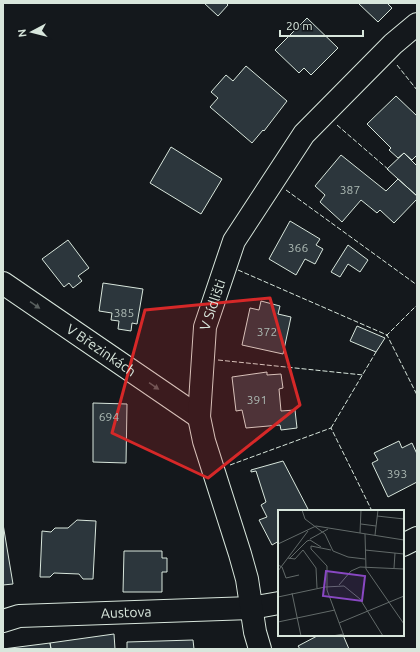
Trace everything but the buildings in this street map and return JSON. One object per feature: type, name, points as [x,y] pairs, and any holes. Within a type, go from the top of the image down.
[{"type":"street","name":"V Sídlišti","points":[[260,649],[251,608],[247,579],[204,441],[199,417],[205,327],[234,241],[304,134],[394,44],[417,24]]},
{"type":"street","name":"V Březinkách","points":[[3,283],[199,417]]},
{"type":"street","points":[[404,544],[417,538]]},
{"type":"street","name":"Austova","points":[[3,621],[19,616],[251,608],[278,603]]},
{"type":"highlighted area","points":[[270,298],[300,405],[208,478],[112,433],[145,310]]},
{"type":"fence","points":[[397,65],[417,90]]},
{"type":"fence","points":[[337,125],[389,170]]},
{"type":"fence","points":[[286,190],[417,285]]},
{"type":"fence","points":[[238,270],[387,335],[417,395]]},
{"type":"fence","points":[[386,336],[417,305]]},
{"type":"fence","points":[[331,428],[376,352]]},
{"type":"fence","points":[[218,360],[363,375]]},
{"type":"fence","points":[[230,465],[331,428],[372,510]]}]
